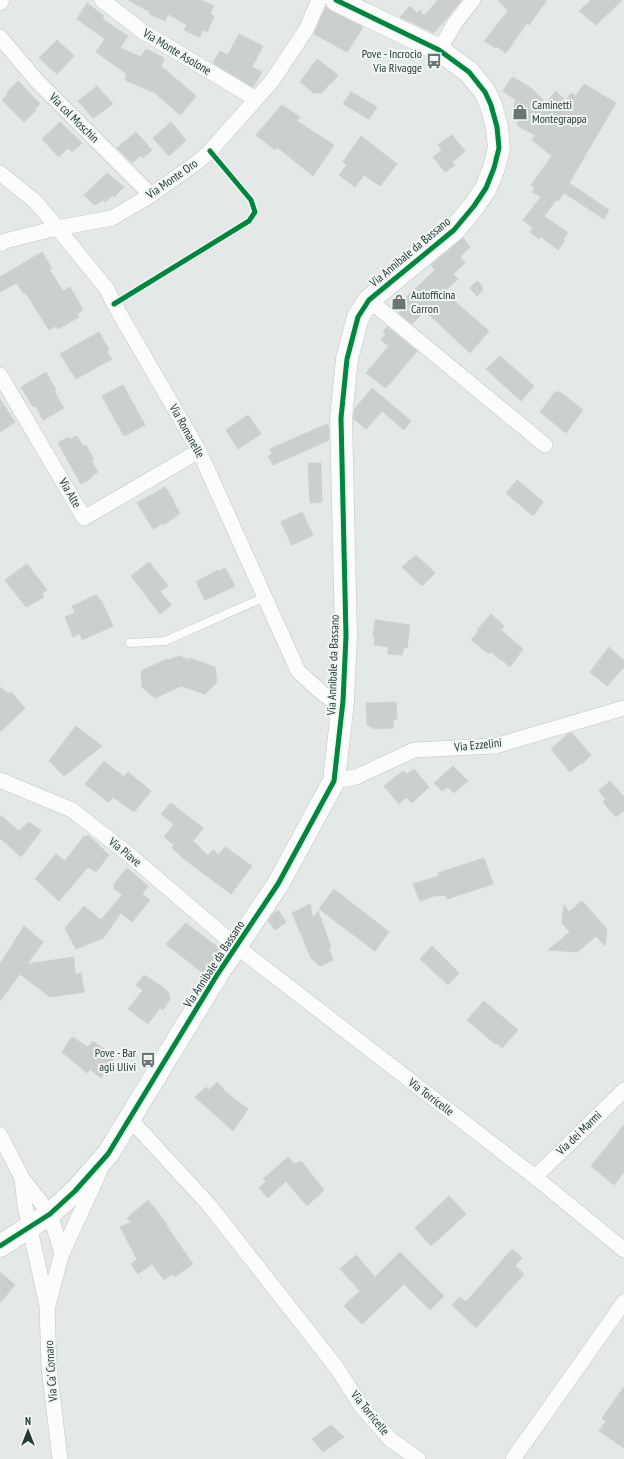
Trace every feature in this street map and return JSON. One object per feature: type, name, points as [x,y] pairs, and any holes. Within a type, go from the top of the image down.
[{"type":"street","name":"Via Monte Asolone","points":[[102,0],[142,31],[256,99]]},
{"type":"street","name":"Via Monte Oro","points":[[0,244],[5,241],[57,228],[112,218],[151,195],[199,161],[210,151],[272,81],[306,30],[319,0]]},
{"type":"street","name":"Via Annibale da Bassano","points":[[0,1246],[50,1214],[75,1191],[108,1154],[216,975],[278,884],[334,781],[343,701],[346,636],[341,418],[347,359],[358,317],[369,300],[454,230],[474,206],[486,188],[494,168],[499,148],[497,127],[491,105],[485,92],[469,72],[440,50],[336,0]]},
{"type":"street","points":[[440,50],[455,23],[473,0]]},
{"type":"street","name":"Via col Moschin","points":[[0,36],[37,81],[151,195]]},
{"type":"street","name":"Via Romanelle","points":[[0,173],[36,202],[107,289],[118,311],[199,451],[298,671],[331,699],[343,701]]},
{"type":"street","points":[[369,300],[545,445]]},
{"type":"street","name":"Via Alte","points":[[0,375],[84,518],[199,451]]},
{"type":"street","name":"Via Ezzelini","points":[[334,781],[356,776],[414,750],[495,746],[624,708]]},
{"type":"street","name":"Via Piave","points":[[0,780],[72,810],[127,853],[236,946]]},
{"type":"street","name":"Via Torricelle","points":[[236,946],[535,1177],[624,1250]]},
{"type":"street","name":"Via dei Marmi","points":[[535,1177],[624,1090]]},
{"type":"street","name":"Via Torricelle","points":[[130,1118],[209,1205],[337,1368],[361,1406],[391,1440],[418,1459]]},
{"type":"street","points":[[0,1135],[22,1178],[50,1214],[62,1253]]},
{"type":"street","name":"Via Ca' Cornaro","points":[[47,1306],[62,1253],[108,1154]]},
{"type":"street","name":"Via Ca' Cornaro","points":[[22,1178],[25,1206],[47,1306],[49,1367],[60,1459]]},
{"type":"street","points":[[513,1459],[624,1302]]},
{"type":"lane","points":[[130,643],[165,641],[265,598]]},
{"type":"building","points":[[128,0],[201,0],[214,6],[210,14],[214,16],[207,32],[203,30],[199,37],[184,30],[187,25],[168,14],[165,21],[149,14],[150,12]]},
{"type":"building","points":[[438,0],[462,0],[434,33],[400,17],[410,6],[417,13],[420,10],[424,16]]},
{"type":"building","points":[[498,0],[547,0],[529,25],[527,23],[506,53],[496,46],[495,48],[484,41],[508,11]]},
{"type":"building","points":[[591,0],[622,0],[596,25],[579,11]]},
{"type":"building","points":[[87,3],[104,16],[102,19],[128,36],[120,48],[141,57],[146,49],[164,58],[161,66],[196,96],[180,115],[155,93],[125,80],[127,74],[96,52],[105,39],[77,19]]},
{"type":"building","points":[[326,7],[363,27],[347,52],[314,34]]},
{"type":"building","points":[[239,34],[263,46],[252,67],[262,72],[253,87],[213,63],[220,51],[228,55]]},
{"type":"building","points":[[57,40],[74,56],[57,74],[39,58]]},
{"type":"building","points":[[317,59],[338,75],[322,93],[314,93],[300,82]]},
{"type":"building","points":[[512,77],[531,88],[546,103],[556,91],[566,101],[571,93],[576,96],[584,84],[616,103],[569,183],[609,210],[604,219],[564,193],[558,201],[556,200],[544,216],[568,233],[563,239],[565,240],[558,250],[541,237],[539,239],[530,232],[533,228],[523,220],[541,197],[532,192],[535,188],[531,185],[552,156],[532,140],[535,135],[518,126],[514,104],[516,100],[503,91]]},
{"type":"building","points":[[18,81],[40,104],[24,122],[2,100],[8,94],[7,92]]},
{"type":"building","points":[[97,86],[113,104],[93,118],[78,101]]},
{"type":"building","points":[[351,92],[377,107],[369,119],[343,104]]},
{"type":"building","points":[[282,105],[300,117],[297,121],[334,145],[313,176],[277,147],[275,150],[256,135]]},
{"type":"building","points":[[60,122],[82,143],[72,152],[68,148],[59,157],[42,139]]},
{"type":"building","points":[[171,122],[186,140],[169,156],[153,138]]},
{"type":"building","points":[[136,132],[152,150],[143,158],[141,155],[132,163],[117,148]]},
{"type":"building","points":[[452,135],[465,151],[452,162],[455,165],[445,172],[433,157],[442,150],[438,145]]},
{"type":"building","points":[[361,136],[397,164],[380,186],[364,175],[355,187],[339,175],[347,165],[343,162]]},
{"type":"building","points":[[107,173],[124,187],[114,197],[113,195],[105,202],[104,200],[94,205],[84,195]]},
{"type":"building","points":[[463,238],[470,247],[460,257],[465,263],[453,274],[458,279],[444,292],[489,331],[470,353],[425,311],[412,324],[399,313],[400,311],[396,307],[435,270],[431,265]]},
{"type":"building","points":[[42,252],[52,269],[49,269],[63,291],[70,287],[83,310],[77,314],[79,317],[58,329],[56,326],[49,330],[26,293],[24,294],[17,283],[0,292],[0,277]]},
{"type":"building","points":[[477,281],[482,286],[482,291],[477,296],[470,288]]},
{"type":"building","points":[[387,327],[417,351],[386,388],[366,373],[389,346],[381,340],[386,334],[383,332]]},
{"type":"building","points":[[99,332],[109,350],[106,351],[112,359],[76,379],[60,354]]},
{"type":"building","points":[[500,356],[534,386],[521,401],[486,369]]},
{"type":"building","points":[[46,372],[56,390],[54,391],[64,408],[43,420],[35,405],[33,407],[21,387]]},
{"type":"building","points":[[123,385],[145,425],[124,436],[102,396]]},
{"type":"building","points":[[372,388],[411,421],[404,430],[382,411],[366,429],[354,419],[354,410]]},
{"type":"building","points":[[555,392],[560,392],[583,410],[566,433],[540,412]]},
{"type":"building","points":[[0,399],[15,422],[0,432]]},
{"type":"building","points":[[248,415],[261,434],[238,449],[226,430]]},
{"type":"building","points":[[327,424],[329,428],[329,440],[273,465],[268,456],[272,454],[270,449]]},
{"type":"building","points":[[77,436],[83,446],[86,445],[94,460],[91,461],[98,472],[91,476],[92,478],[81,484],[58,443],[68,437],[70,439]]},
{"type":"building","points":[[308,463],[321,463],[322,502],[310,503]]},
{"type":"building","points":[[517,480],[543,502],[533,516],[506,493]]},
{"type":"building","points":[[165,487],[180,513],[164,525],[163,523],[153,529],[137,503]]},
{"type":"building","points":[[302,512],[313,535],[292,545],[281,522]]},
{"type":"building","points":[[416,555],[435,573],[422,586],[402,567]]},
{"type":"building","points":[[149,562],[168,586],[160,591],[171,605],[160,614],[131,576]]},
{"type":"building","points":[[27,564],[47,590],[42,593],[44,597],[26,607],[5,580]]},
{"type":"building","points":[[225,568],[235,586],[205,600],[196,582],[218,570],[219,571]]},
{"type":"building","points":[[96,595],[102,602],[113,626],[82,640],[80,633],[73,637],[65,617],[75,613],[72,606]]},
{"type":"building","points":[[491,614],[504,626],[501,630],[523,649],[510,667],[491,652],[489,654],[471,640],[479,631],[477,630]]},
{"type":"building","points":[[375,620],[410,625],[407,648],[404,647],[402,655],[388,654],[388,647],[374,645],[375,637],[373,637]]},
{"type":"building","points":[[609,647],[624,661],[624,667],[607,686],[590,672]]},
{"type":"building","points":[[179,656],[189,660],[190,658],[215,667],[217,682],[205,694],[181,686],[155,698],[142,687],[141,671],[167,659],[169,660]]},
{"type":"building","points":[[0,687],[8,694],[11,692],[25,708],[0,732]]},
{"type":"building","points":[[396,702],[397,719],[394,719],[393,728],[375,729],[367,725],[366,703]]},
{"type":"building","points":[[76,726],[102,746],[64,776],[49,761]]},
{"type":"building","points":[[572,733],[591,755],[582,764],[581,763],[570,772],[551,749],[568,734]]},
{"type":"building","points":[[104,761],[124,777],[128,772],[151,791],[134,812],[113,797],[108,802],[85,784]]},
{"type":"building","points":[[453,766],[468,781],[454,793],[448,787],[442,791],[434,783]]},
{"type":"building","points":[[414,769],[429,787],[412,803],[406,797],[399,804],[384,786],[403,771],[407,774]]},
{"type":"building","points":[[610,781],[624,797],[624,810],[616,817],[603,802],[606,799],[599,791]]},
{"type":"building","points":[[171,803],[203,828],[193,841],[208,856],[213,850],[219,855],[225,847],[252,866],[231,894],[184,859],[172,848],[174,845],[164,837],[174,824],[161,814]]},
{"type":"building","points":[[0,815],[19,831],[29,822],[41,831],[21,857],[0,838]]},
{"type":"building","points":[[88,835],[109,855],[96,872],[88,867],[59,901],[35,879],[56,854],[65,861],[84,836],[86,837]]},
{"type":"building","points":[[484,858],[493,884],[447,899],[446,895],[434,896],[420,901],[413,884],[439,876],[438,873]]},
{"type":"building","points":[[127,868],[148,886],[142,894],[150,900],[132,922],[121,913],[103,938],[76,949],[65,928],[84,906],[101,920],[122,895],[114,888],[114,884]]},
{"type":"building","points":[[334,889],[389,932],[375,951],[319,909]]},
{"type":"building","points":[[582,901],[607,929],[605,946],[596,936],[577,952],[548,950],[570,932],[562,923],[564,905],[569,912]]},
{"type":"building","points":[[310,904],[313,918],[318,911],[331,947],[329,949],[333,960],[320,966],[311,958],[292,913]]},
{"type":"building","points":[[278,910],[286,922],[275,930],[268,921]]},
{"type":"building","points":[[186,923],[220,949],[203,973],[166,944]]},
{"type":"building","points":[[24,926],[43,942],[27,964],[74,957],[75,975],[81,973],[84,992],[50,997],[20,974],[0,1001],[0,964]]},
{"type":"building","points":[[432,946],[459,973],[448,985],[420,959]]},
{"type":"building","points":[[144,975],[164,988],[169,993],[170,999],[163,1010],[160,1008],[148,1024],[128,1009],[143,990],[136,985]]},
{"type":"building","points":[[484,1001],[518,1030],[502,1048],[496,1043],[495,1044],[467,1020]]},
{"type":"building","points":[[72,1037],[88,1047],[93,1041],[115,1057],[101,1078],[90,1069],[87,1073],[62,1052]]},
{"type":"building","points":[[217,1082],[228,1094],[248,1109],[233,1131],[195,1097],[206,1087],[209,1090]]},
{"type":"building","points":[[624,1125],[624,1172],[614,1185],[591,1166]]},
{"type":"building","points":[[288,1157],[294,1164],[301,1161],[324,1190],[307,1206],[286,1181],[268,1198],[259,1188],[266,1182],[263,1179]]},
{"type":"building","points":[[449,1196],[466,1214],[431,1246],[415,1228]]},
{"type":"building","points":[[148,1200],[167,1224],[166,1225],[193,1264],[174,1277],[172,1274],[164,1280],[152,1264],[138,1274],[131,1264],[137,1259],[120,1227],[131,1222],[127,1218]]},
{"type":"building","points":[[512,1249],[522,1258],[515,1266],[524,1274],[476,1328],[452,1305],[460,1297],[466,1302]]},
{"type":"building","points":[[400,1252],[444,1296],[430,1310],[404,1284],[362,1324],[344,1306],[360,1291],[340,1269],[356,1255],[375,1277]]},
{"type":"building","points":[[0,1272],[15,1285],[0,1303]]},
{"type":"building","points":[[624,1387],[624,1448],[599,1431],[606,1421],[602,1418]]},
{"type":"building","points":[[331,1425],[344,1437],[323,1452],[312,1439]]},
{"type":"cycle path","points":[[0,1246],[50,1214],[75,1191],[108,1154],[217,975],[278,884],[334,781],[343,701],[346,636],[341,418],[347,359],[358,317],[369,300],[454,230],[474,206],[486,188],[494,168],[499,148],[497,127],[491,105],[485,92],[469,72],[439,50],[336,0]]},
{"type":"cycle path","points":[[114,304],[249,221],[255,212],[251,200],[210,151]]},
{"type":"place","name":"Pove - Incrocio Via Rivagge","points":[[434,61]]},
{"type":"place","name":"Caminetti Montegrappa","points":[[520,112]]},
{"type":"place","name":"Autofficina Carron","points":[[399,302]]},
{"type":"place","name":"Pove - Bar agli Ulivi","points":[[148,1060]]}]
